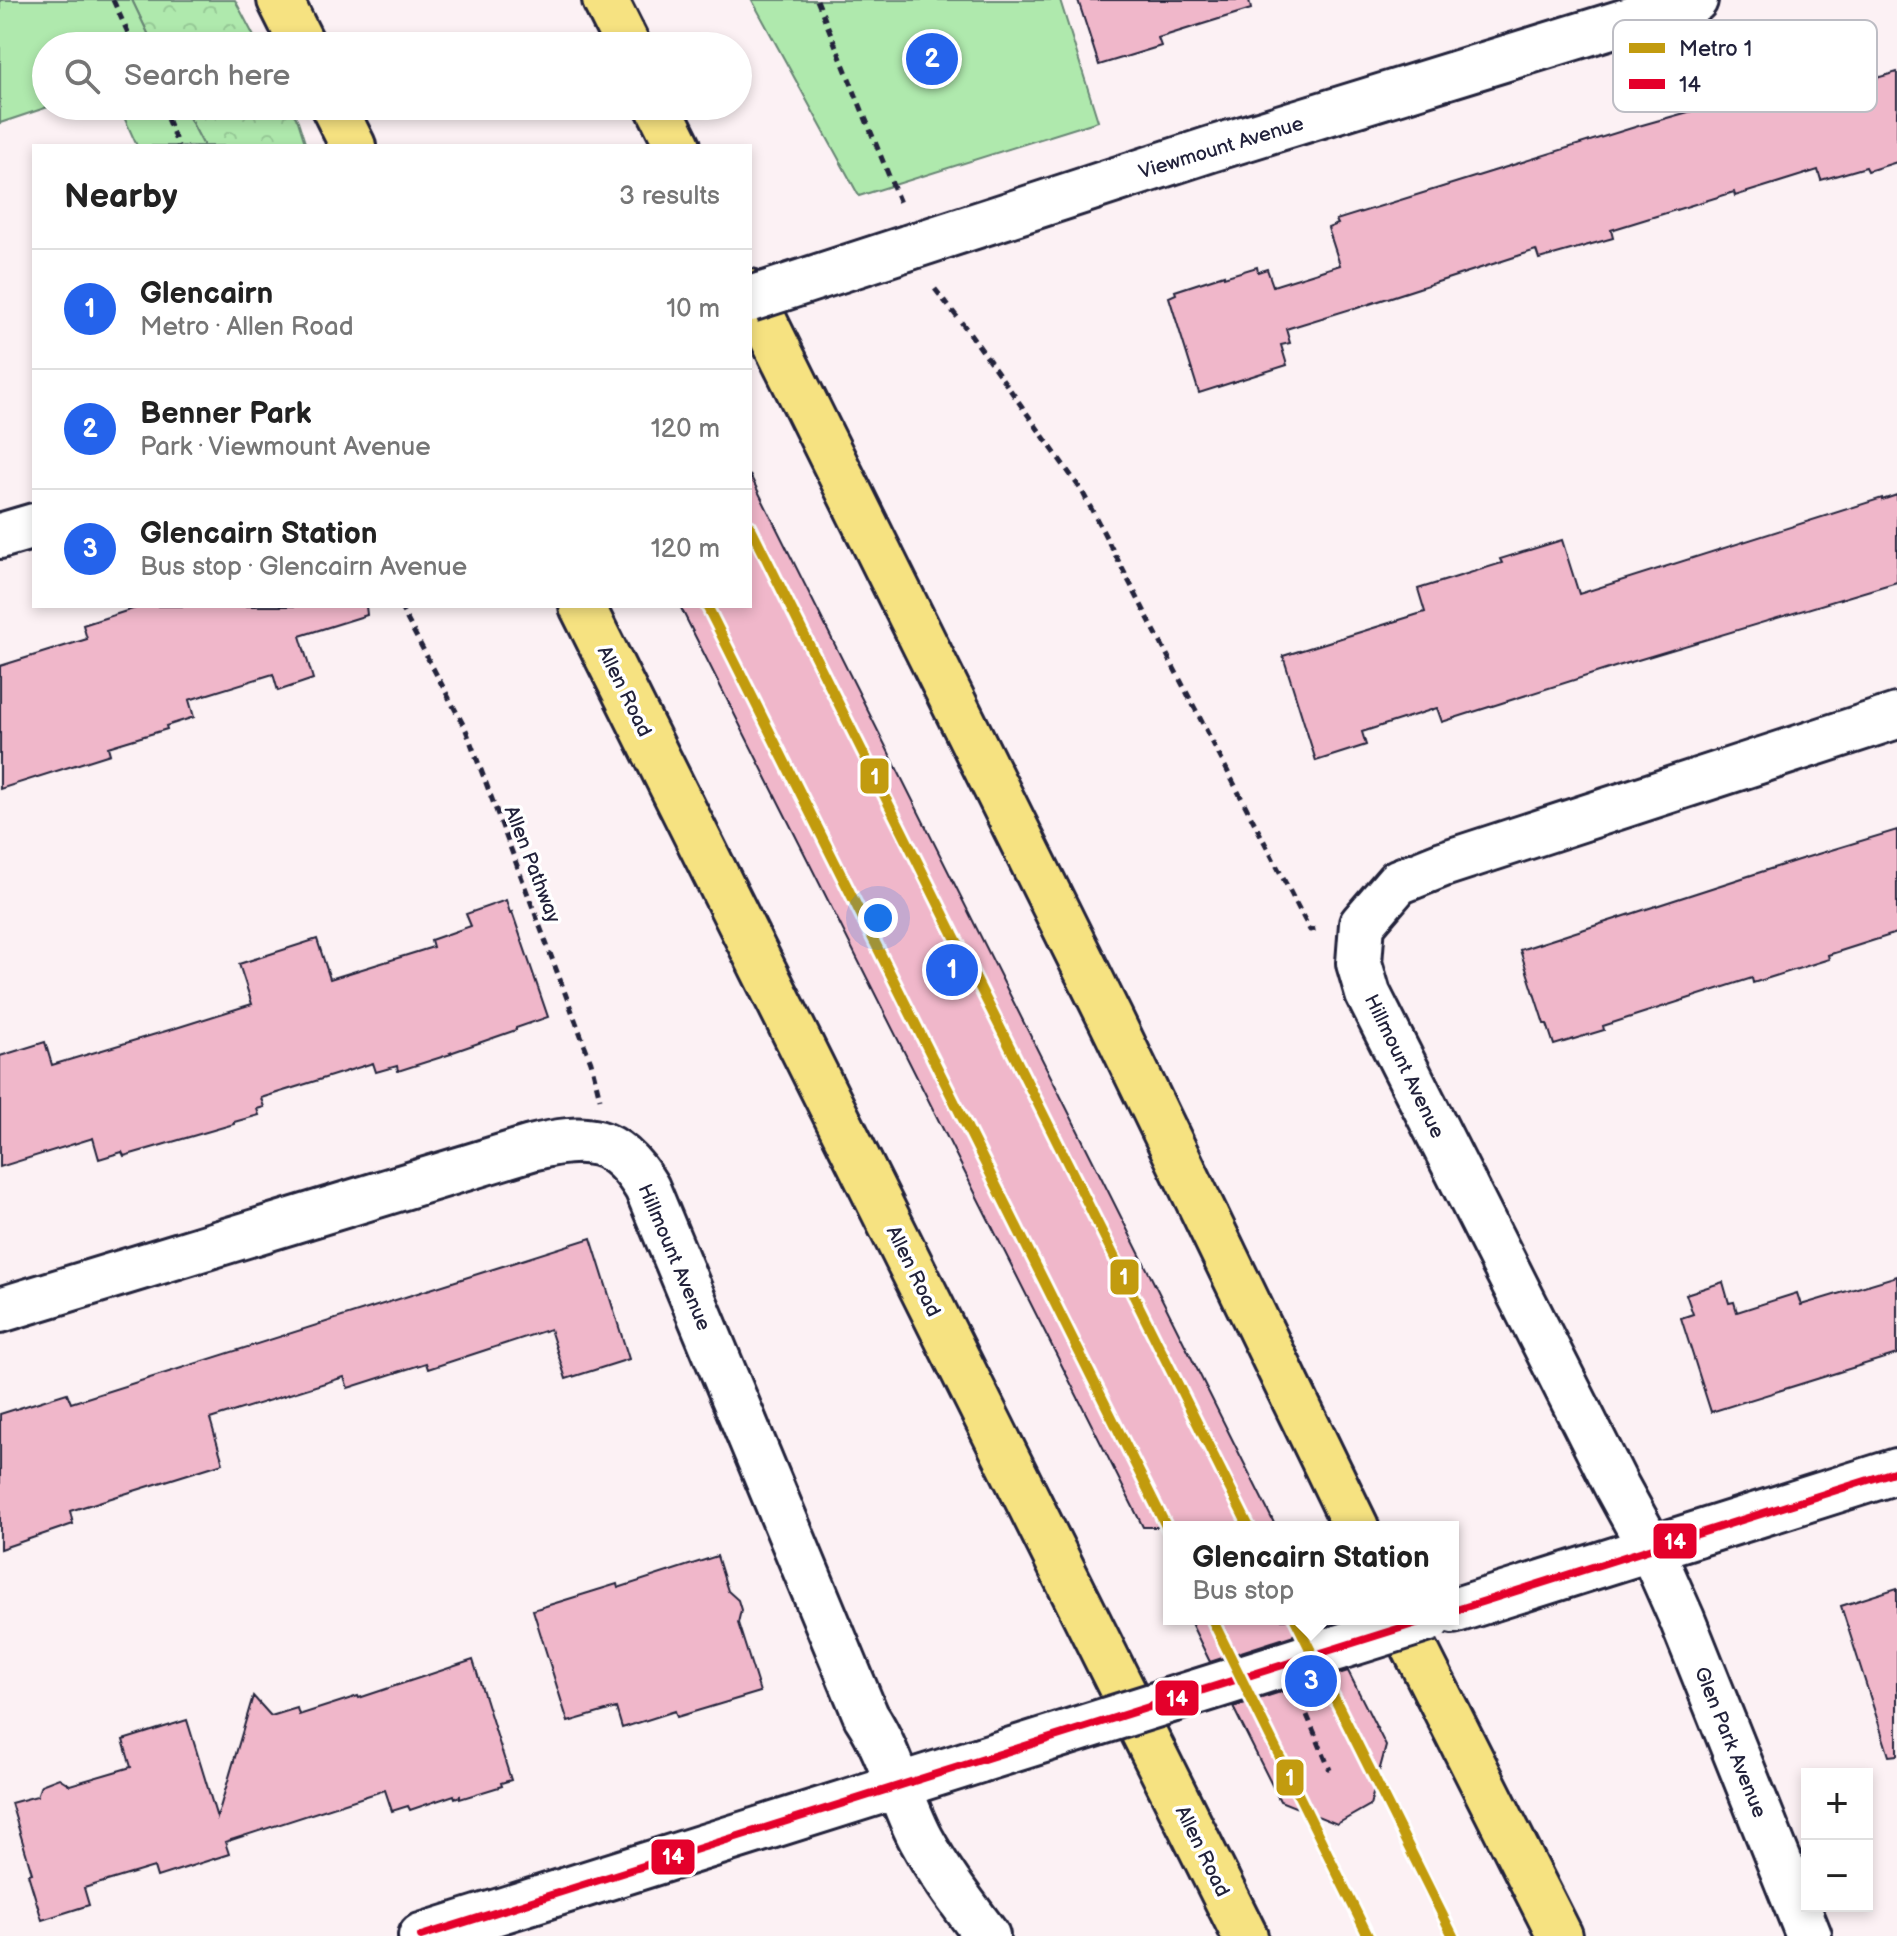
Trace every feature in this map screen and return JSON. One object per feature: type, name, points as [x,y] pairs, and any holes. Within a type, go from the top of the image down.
[{"type":"highway","points":[[280,0],[296,32]]},
{"type":"highway","points":[[605,0],[621,32]]},
{"type":"highway","points":[[340,120],[352,144]]},
{"type":"highway","points":[[665,120],[677,144]]},
{"type":"highway","points":[[752,296],[1117,1032],[1353,1521]]},
{"type":"highway","name":"Allen Road","points":[[583,608],[1245,1936]]},
{"type":"highway","points":[[1403,1625],[1560,1936]]},
{"type":"street","name":"Viewmount Avenue","points":[[1630,20],[1695,0]]},
{"type":"street","name":"Viewmount Avenue","points":[[752,298],[905,228],[1211,149],[1613,25]]},
{"type":"street","points":[[0,536],[32,527]]},
{"type":"street","points":[[1362,924],[1398,882],[1443,864],[1897,716]]},
{"type":"street","name":"Hillmount Avenue","points":[[1362,924],[1359,963],[1368,994],[1651,1549]]},
{"type":"street","points":[[0,1310],[531,1148],[579,1140],[603,1144]]},
{"type":"street","name":"Hillmount Avenue","points":[[603,1144],[622,1155],[636,1169],[647,1188],[866,1716],[878,1735],[899,1785]]},
{"type":"street","points":[[1459,1609],[1897,1471]]},
{"type":"street","name":"Glen Park Avenue","points":[[1651,1549],[1809,1936]]},
{"type":"street","points":[[421,1936],[1410,1625]]},
{"type":"street","points":[[899,1785],[920,1837],[949,1885],[987,1936]]},
{"type":"path","points":[[113,0],[128,32]]},
{"type":"path","points":[[817,0],[905,228]]},
{"type":"path","points":[[168,120],[177,144]]},
{"type":"path","points":[[935,289],[1082,491],[1310,930],[1362,924]]},
{"type":"path","name":"Allen Pathway","points":[[401,608],[466,730],[591,1062],[600,1099],[603,1144]]},
{"type":"path","points":[[1307,1715],[1330,1770]]},
{"type":"green space","points":[[0,0],[132,0],[147,32],[32,32],[32,112],[0,123]]},
{"type":"green space","points":[[132,0],[235,0],[252,32],[147,32]]},
{"type":"green space","points":[[752,0],[1060,0],[1098,121],[859,196]]},
{"type":"green space","points":[[125,120],[190,120],[203,144],[136,144]]},
{"type":"green space","points":[[190,120],[297,120],[305,144],[203,144]]},
{"type":"building","points":[[1078,0],[1249,0],[1251,9],[1158,38],[1161,46],[1099,65]]},
{"type":"building","points":[[1897,72],[1897,162],[1821,180],[1818,170],[1735,196],[1734,192],[1611,230],[1613,238],[1539,259],[1536,250],[1286,329],[1290,343],[1281,345],[1287,365],[1199,393],[1169,297],[1176,294],[1175,291],[1257,267],[1258,272],[1267,269],[1273,286],[1340,265],[1328,228],[1338,224],[1336,220],[1688,112],[1877,112],[1877,78]]},
{"type":"building","points":[[752,479],[1273,1521],[1163,1521],[1163,1527],[1143,1527],[681,608],[752,608]]},
{"type":"building","points":[[1897,495],[1897,582],[1442,722],[1437,708],[1362,732],[1366,745],[1316,761],[1283,656],[1425,612],[1418,589],[1502,563],[1500,559],[1562,540],[1579,594]]},
{"type":"building","points":[[136,608],[366,608],[367,615],[300,636],[313,679],[278,691],[273,674],[189,700],[194,717],[166,726],[167,729],[108,747],[110,754],[0,789],[0,666],[87,639],[83,625]]},
{"type":"building","points":[[1897,830],[1897,933],[1828,955],[1829,959],[1753,983],[1752,978],[1554,1045],[1520,950]]},
{"type":"building","points":[[506,900],[548,1017],[398,1071],[397,1066],[376,1072],[373,1063],[261,1098],[264,1107],[257,1109],[259,1115],[124,1156],[122,1152],[99,1159],[93,1138],[0,1167],[0,1056],[45,1042],[52,1065],[176,1028],[252,1004],[239,964],[317,939],[330,979],[433,947],[431,940],[471,926],[466,914]]},
{"type":"building","points":[[591,1238],[629,1359],[566,1379],[550,1329],[428,1369],[426,1363],[348,1388],[344,1377],[210,1419],[223,1463],[70,1511],[73,1524],[0,1549],[0,1414],[67,1393],[71,1403]]},
{"type":"building","points":[[1897,1276],[1897,1354],[1711,1412],[1681,1318],[1693,1314],[1686,1294],[1723,1282],[1729,1303],[1734,1302],[1737,1312],[1797,1293],[1801,1305]]},
{"type":"building","points":[[717,1556],[728,1591],[738,1600],[741,1610],[738,1623],[760,1692],[677,1717],[675,1711],[622,1728],[616,1708],[568,1722],[533,1610],[617,1584],[618,1588]]},
{"type":"building","points":[[1897,1588],[1897,1755],[1889,1756],[1841,1606]]},
{"type":"building","points":[[1192,1625],[1325,1625],[1210,1662]]},
{"type":"building","points":[[473,1660],[511,1780],[501,1783],[502,1786],[460,1799],[460,1796],[455,1798],[454,1795],[410,1810],[408,1806],[392,1811],[385,1790],[225,1842],[229,1854],[157,1877],[154,1867],[84,1888],[89,1905],[42,1920],[11,1803],[37,1796],[41,1785],[59,1778],[70,1785],[131,1767],[123,1740],[187,1720],[217,1818],[253,1696],[271,1716],[297,1708],[299,1715]]},
{"type":"building","points":[[1348,1671],[1386,1746],[1370,1805],[1337,1824],[1280,1801],[1233,1707]]},
{"type":"metro line","name":"1","points":[[752,530],[1246,1521]]},
{"type":"metro line","name":"1","points":[[708,608],[1164,1521]]},
{"type":"metro line","name":"1","points":[[1215,1625],[1368,1936]]},
{"type":"metro line","name":"1","points":[[1298,1625],[1453,1936]]},
{"type":"transit line","name":"14","points":[[1459,1609],[1897,1471]]},
{"type":"transit line","name":"14","points":[[421,1936],[1410,1625]]},
{"type":"place","name":"Benner Park","points":[[932,59]]},
{"type":"place","name":"Glencairn","points":[[952,970]]},
{"type":"place","name":"Glencairn Station","points":[[1311,1681]]}]
